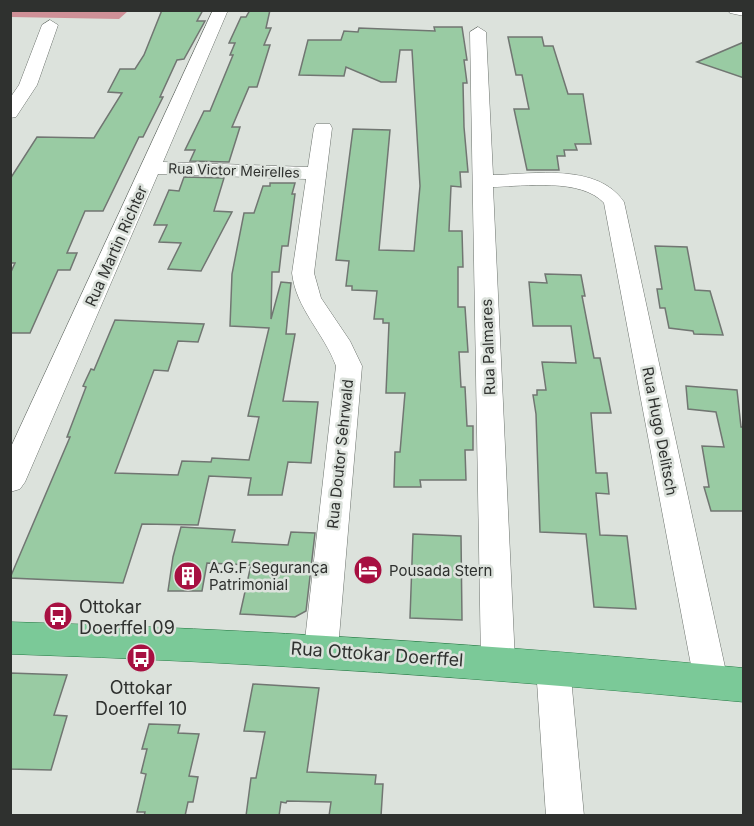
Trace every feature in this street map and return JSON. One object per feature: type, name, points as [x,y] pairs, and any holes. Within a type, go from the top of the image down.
[{"type":"main road","name":"Rua Ottokar Doerffel","points":[[10,638],[321,650],[498,662],[727,683]]},
{"type":"street","name":"Rua Martin Richter","points":[[10,482],[221,10]]},
{"type":"street","points":[[735,10],[744,11]]},
{"type":"street","points":[[10,113],[28,85],[50,25]]},
{"type":"street","name":"Rua Palmares","points":[[478,32],[498,662]]},
{"type":"street","name":"Rua Doutor Sehrwald","points":[[321,650],[349,366],[341,344],[314,308],[304,287],[303,273],[323,128]]},
{"type":"street","name":"Rua Victor Meirelles","points":[[151,168],[317,173]]},
{"type":"street","name":"Rua Hugo Delitsch","points":[[483,181],[559,182],[597,187],[608,194],[614,202],[727,683]]},
{"type":"street","points":[[553,667],[565,816]]},
{"type":"shaded area","points":[[11,10],[128,11],[119,19],[11,17]]},
{"type":"building","points":[[162,10],[203,10],[197,21],[205,21],[184,59],[177,60],[160,97],[163,97],[143,137],[139,137],[103,211],[85,211],[67,253],[77,253],[70,270],[58,270],[30,333],[10,333],[10,274],[15,263],[10,263],[10,179],[37,137],[94,138],[122,93],[108,92],[120,69],[135,69],[144,55]]},
{"type":"building","points":[[250,10],[270,10],[266,28],[271,28],[264,45],[270,45],[257,87],[249,87],[232,127],[240,127],[229,162],[190,161],[195,150],[185,150],[204,111],[210,111],[233,55],[230,55],[235,43],[229,43],[241,17],[246,17]]},
{"type":"building","points":[[434,27],[462,27],[467,60],[464,60],[467,83],[463,83],[468,172],[460,172],[461,187],[451,186],[449,231],[462,231],[463,267],[458,267],[458,307],[465,307],[468,352],[459,352],[461,387],[465,387],[467,426],[473,426],[473,450],[465,450],[466,480],[420,480],[421,487],[394,487],[395,452],[400,452],[405,393],[386,393],[389,323],[383,323],[383,319],[374,319],[377,291],[352,290],[352,286],[346,286],[349,261],[336,260],[353,129],[390,130],[379,250],[414,251],[420,186],[412,50],[400,50],[396,82],[381,82],[346,67],[344,76],[299,75],[308,40],[341,40],[344,31],[358,32],[359,28],[435,31]]},
{"type":"building","points":[[508,37],[542,37],[544,46],[553,46],[568,94],[583,94],[591,144],[575,144],[577,150],[564,150],[565,156],[557,156],[559,170],[527,170],[514,109],[529,109],[522,75],[516,75]]},
{"type":"building","points":[[744,42],[744,78],[697,62]]},
{"type":"building","points":[[184,177],[224,178],[214,211],[232,212],[201,271],[168,269],[181,243],[159,242],[167,225],[154,225],[169,190],[179,191]]},
{"type":"building","points":[[270,183],[295,183],[288,246],[282,246],[279,272],[272,272],[271,319],[281,282],[291,283],[286,334],[295,334],[283,401],[318,402],[311,463],[288,462],[282,495],[248,495],[251,478],[209,476],[198,525],[142,524],[123,583],[10,578],[70,437],[67,437],[86,387],[83,386],[91,369],[94,370],[115,320],[204,324],[198,342],[178,341],[168,371],[154,370],[115,473],[178,475],[182,461],[211,462],[212,458],[249,460],[259,417],[248,416],[269,328],[230,326],[232,274],[244,213],[254,213],[263,186],[270,186]]},
{"type":"building","points":[[655,246],[687,247],[695,290],[710,291],[723,335],[694,334],[693,331],[669,328],[665,308],[660,308],[657,289],[662,289]]},
{"type":"building","points":[[545,274],[581,275],[585,296],[582,296],[594,358],[600,358],[611,413],[591,413],[596,473],[607,473],[609,494],[596,493],[600,535],[627,536],[636,609],[594,607],[586,534],[540,532],[536,414],[533,395],[537,395],[537,390],[546,390],[542,362],[576,363],[571,326],[533,326],[529,282],[547,283]]},
{"type":"building","points":[[686,386],[737,390],[741,427],[744,427],[744,511],[711,511],[704,487],[709,487],[702,446],[724,447],[716,412],[688,409]]},
{"type":"building","points":[[181,527],[235,530],[232,542],[288,545],[291,532],[315,533],[306,611],[295,617],[240,614],[251,565],[207,563],[202,591],[168,591],[173,557]]},
{"type":"building","points":[[413,534],[461,536],[462,620],[410,618]]},
{"type":"building","points":[[10,673],[67,675],[54,715],[67,716],[51,770],[10,769]]},
{"type":"building","points":[[253,684],[319,688],[307,772],[376,775],[375,784],[383,784],[381,816],[329,816],[331,802],[287,801],[286,803],[281,802],[279,816],[246,816],[251,778],[256,778],[265,732],[244,731]]},
{"type":"building","points":[[149,724],[180,725],[178,733],[199,734],[189,776],[198,777],[193,802],[188,802],[185,816],[144,816],[145,812],[137,812],[146,774],[141,773],[147,749],[142,749]]},
{"type":"place","name":"Pousada Stern","points":[[368,570]]},
{"type":"place","name":"A.G.F Segurança Patrimonial","points":[[188,576]]},
{"type":"place","name":"Ottokar Doerffel 09","points":[[58,616]]},
{"type":"place","name":"Ottokar Doerffel 10","points":[[141,658]]}]
